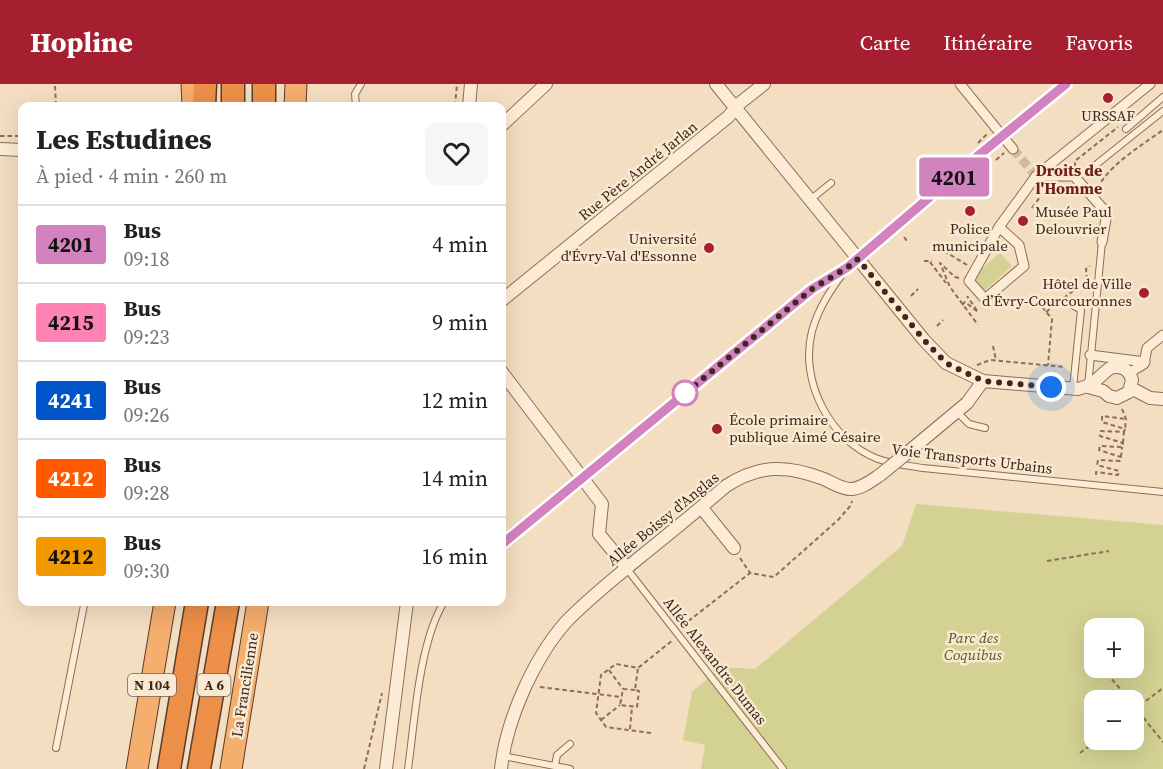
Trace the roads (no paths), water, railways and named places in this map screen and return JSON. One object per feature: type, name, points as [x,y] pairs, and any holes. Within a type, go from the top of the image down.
[{"type":"highway","points":[[192,84],[193,102]]},
{"type":"highway","points":[[204,102],[205,84]]},
{"type":"highway","points":[[233,84],[233,102]]},
{"type":"highway","points":[[264,84],[264,102]]},
{"type":"highway","points":[[295,102],[296,84]]},
{"type":"highway","name":"N 104","points":[[136,769],[164,606]]},
{"type":"highway","name":"A 6","points":[[169,769],[196,606]]},
{"type":"highway","name":"A 6","points":[[200,769],[227,606]]},
{"type":"highway","name":"La Francilienne","points":[[231,769],[257,606]]},
{"type":"street","points":[[469,102],[471,84]]},
{"type":"street","points":[[506,121],[546,84]]},
{"type":"street","points":[[716,84],[732,112],[810,200],[853,263],[946,363],[983,381],[1073,389],[1102,385]]},
{"type":"street","name":"Rue Père André Jarlan","points":[[506,297],[764,84]]},
{"type":"street","points":[[960,84],[1013,149]]},
{"type":"street","points":[[999,227],[1019,245],[1024,266],[985,299],[972,285],[999,227],[1036,176],[1150,84]]},
{"type":"street","points":[[0,149],[18,150]]},
{"type":"street","points":[[1036,176],[1074,176],[1104,211],[1106,219],[1102,242]]},
{"type":"street","points":[[1129,374],[1144,364],[1147,348],[1163,335]]},
{"type":"street","points":[[1090,356],[1145,362]]},
{"type":"street","points":[[1114,367],[1122,368],[1129,374],[1132,380],[1131,388],[1126,395],[1117,398],[1109,396],[1102,385],[1106,371],[1114,367]]},
{"type":"street","points":[[506,378],[602,504],[599,534],[627,568]]},
{"type":"street","points":[[957,412],[967,403],[983,381]]},
{"type":"street","points":[[1131,388],[1150,398],[1163,399]]},
{"type":"street","name":"Allée Boissy d'Anglas","points":[[501,769],[525,686],[564,625],[586,602],[734,480],[759,470],[777,468],[799,471],[827,480],[840,488],[852,489],[862,486],[880,475],[957,412]]},
{"type":"street","points":[[701,507],[734,548]]},
{"type":"street","points":[[386,769],[406,606]]},
{"type":"lane","points":[[356,102],[355,94],[361,84]]},
{"type":"lane","name":"Voie Transports Urbains","points":[[506,541],[812,289],[853,263],[1066,84]]},
{"type":"lane","points":[[1126,129],[1163,97]]},
{"type":"lane","points":[[1093,167],[1163,111]]},
{"type":"lane","points":[[810,200],[831,183]]},
{"type":"lane","points":[[1088,387],[1102,242]]},
{"type":"lane","name":"Voie Transports Urbains","points":[[853,263],[835,284],[816,319],[812,334],[811,368],[820,405],[844,436],[857,448],[876,458],[903,465],[1163,492]]},
{"type":"lane","points":[[1073,389],[1082,310],[1074,306]]},
{"type":"lane","points":[[957,412],[969,424],[985,428]]},
{"type":"lane","name":"Allée Alexandre Dumas","points":[[627,568],[783,769]]},
{"type":"lane","points":[[56,748],[84,606]]},
{"type":"lane","points":[[408,769],[425,651],[442,606]]},
{"type":"lane","points":[[555,766],[557,755],[570,744]]},
{"type":"lane","points":[[503,756],[570,769]]},
{"type":"tunnel","points":[[1013,149],[1036,176]]},
{"type":"place","name":"URSSAF","points":[[1108,98]]},
{"type":"place","name":"Police municipale","points":[[970,211]]},
{"type":"place","name":"Musée Paul Delouvrier","points":[[1023,221]]},
{"type":"place","name":"Université d'Évry-Val d'Essonne","points":[[709,248]]},
{"type":"place","name":"Hôtel de Ville d’Évry-Courcouronnes","points":[[1144,293]]},
{"type":"place","name":"École primaire publique Aimé Césaire","points":[[717,429]]},
{"type":"district","name":"Droits de l'Homme","points":[[1069,179]]},
{"type":"park label","name":"Parc des Coquibus","points":[[973,646]]}]
